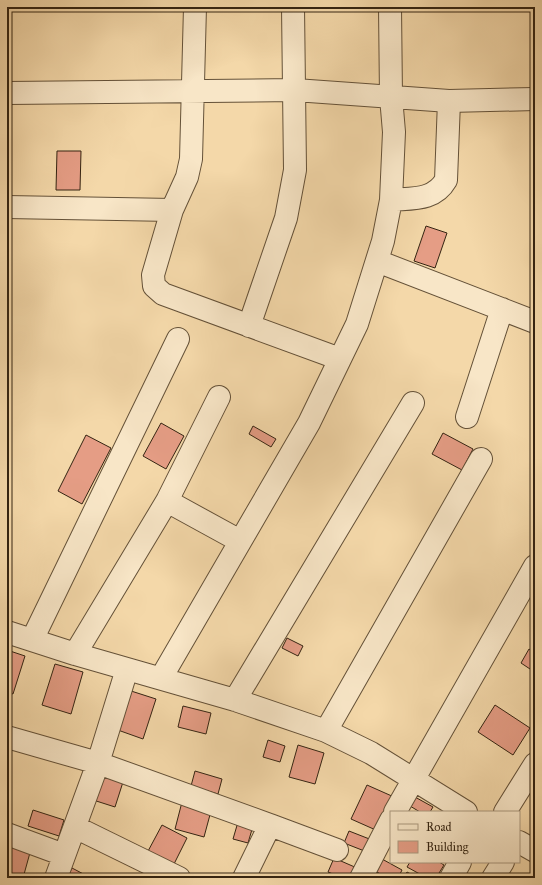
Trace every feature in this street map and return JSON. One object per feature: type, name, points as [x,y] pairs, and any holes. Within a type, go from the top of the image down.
[{"type":"street","points":[[195,7],[191,159],[187,177],[172,210],[153,275],[154,286],[163,294],[340,359]]},
{"type":"street","points":[[249,326],[286,218],[295,170],[293,7]]},
{"type":"street","points":[[161,678],[309,423],[357,324],[389,218],[391,200],[394,132],[391,97],[390,7]]},
{"type":"street","points":[[7,93],[295,90],[449,100],[535,99]]},
{"type":"street","points":[[391,200],[430,196],[441,189],[446,180],[449,100]]},
{"type":"street","points":[[7,207],[172,210]]},
{"type":"street","points":[[377,261],[535,322]]},
{"type":"street","points":[[467,417],[502,309]]},
{"type":"street","points":[[32,640],[178,339]]},
{"type":"street","points":[[75,654],[167,501],[219,397]]},
{"type":"street","points":[[235,700],[413,403]]},
{"type":"street","points":[[326,731],[482,459]]},
{"type":"street","points":[[167,501],[240,541]]},
{"type":"street","points":[[396,811],[412,779],[535,566]]},
{"type":"street","points":[[7,632],[75,654],[235,700],[326,731],[371,753],[464,811]]},
{"type":"street","points":[[56,878],[98,762],[127,669]]},
{"type":"street","points":[[7,737],[98,762],[337,850]]},
{"type":"street","points":[[506,811],[535,764]]},
{"type":"street","points":[[360,878],[390,822]]},
{"type":"street","points":[[244,878],[270,825]]},
{"type":"street","points":[[75,827],[179,878]]},
{"type":"street","points":[[7,834],[64,855]]},
{"type":"street","points":[[520,843],[535,851]]},
{"type":"street","points":[[451,878],[459,863]]},
{"type":"street","points":[[493,878],[501,863]]},
{"type":"building","points":[[57,151],[81,151],[80,190],[56,190]]},
{"type":"building","points":[[426,226],[447,233],[435,268],[414,261]]},
{"type":"building","points":[[161,423],[184,436],[166,469],[143,456]]},
{"type":"building","points":[[253,426],[276,439],[271,447],[249,434]]},
{"type":"building","points":[[443,433],[473,449],[462,470],[432,454]]},
{"type":"building","points":[[86,435],[111,448],[82,504],[58,491]]},
{"type":"building","points":[[287,638],[303,646],[298,656],[282,648]]},
{"type":"building","points":[[529,649],[535,653],[535,661],[530,669],[521,663]]},
{"type":"building","points":[[7,650],[25,656],[13,694],[7,692]]},
{"type":"building","points":[[55,664],[83,672],[71,714],[42,705]]},
{"type":"building","points":[[128,690],[156,699],[143,739],[115,729]]},
{"type":"building","points":[[495,705],[530,728],[513,755],[478,732]]},
{"type":"building","points":[[183,706],[211,713],[206,734],[178,727]]},
{"type":"building","points":[[268,740],[285,746],[280,762],[263,757]]},
{"type":"building","points":[[298,745],[324,753],[315,784],[289,777]]},
{"type":"building","points":[[195,771],[222,779],[218,794],[191,786]]},
{"type":"building","points":[[98,773],[123,782],[115,807],[90,799]]},
{"type":"building","points":[[367,785],[394,797],[378,831],[351,819]]},
{"type":"building","points":[[415,797],[433,807],[431,811],[418,811],[410,806]]},
{"type":"building","points":[[182,802],[211,811],[204,837],[175,829]]},
{"type":"building","points":[[33,810],[64,820],[59,836],[28,826]]},
{"type":"building","points":[[238,822],[253,826],[248,843],[233,839]]},
{"type":"building","points":[[162,825],[187,838],[173,866],[147,853]]},
{"type":"building","points":[[349,831],[372,840],[367,852],[344,843]]},
{"type":"building","points":[[7,843],[31,849],[23,878],[7,878]]},
{"type":"building","points":[[334,858],[357,868],[353,878],[343,878],[328,872]]},
{"type":"building","points":[[382,859],[402,870],[398,878],[388,878],[375,871]]},
{"type":"building","points":[[409,863],[441,863],[444,865],[436,878],[427,878],[407,867]]},
{"type":"building","points":[[72,868],[91,878],[67,878]]},
{"type":"building","points":[[407,872],[418,878],[403,878]]}]
